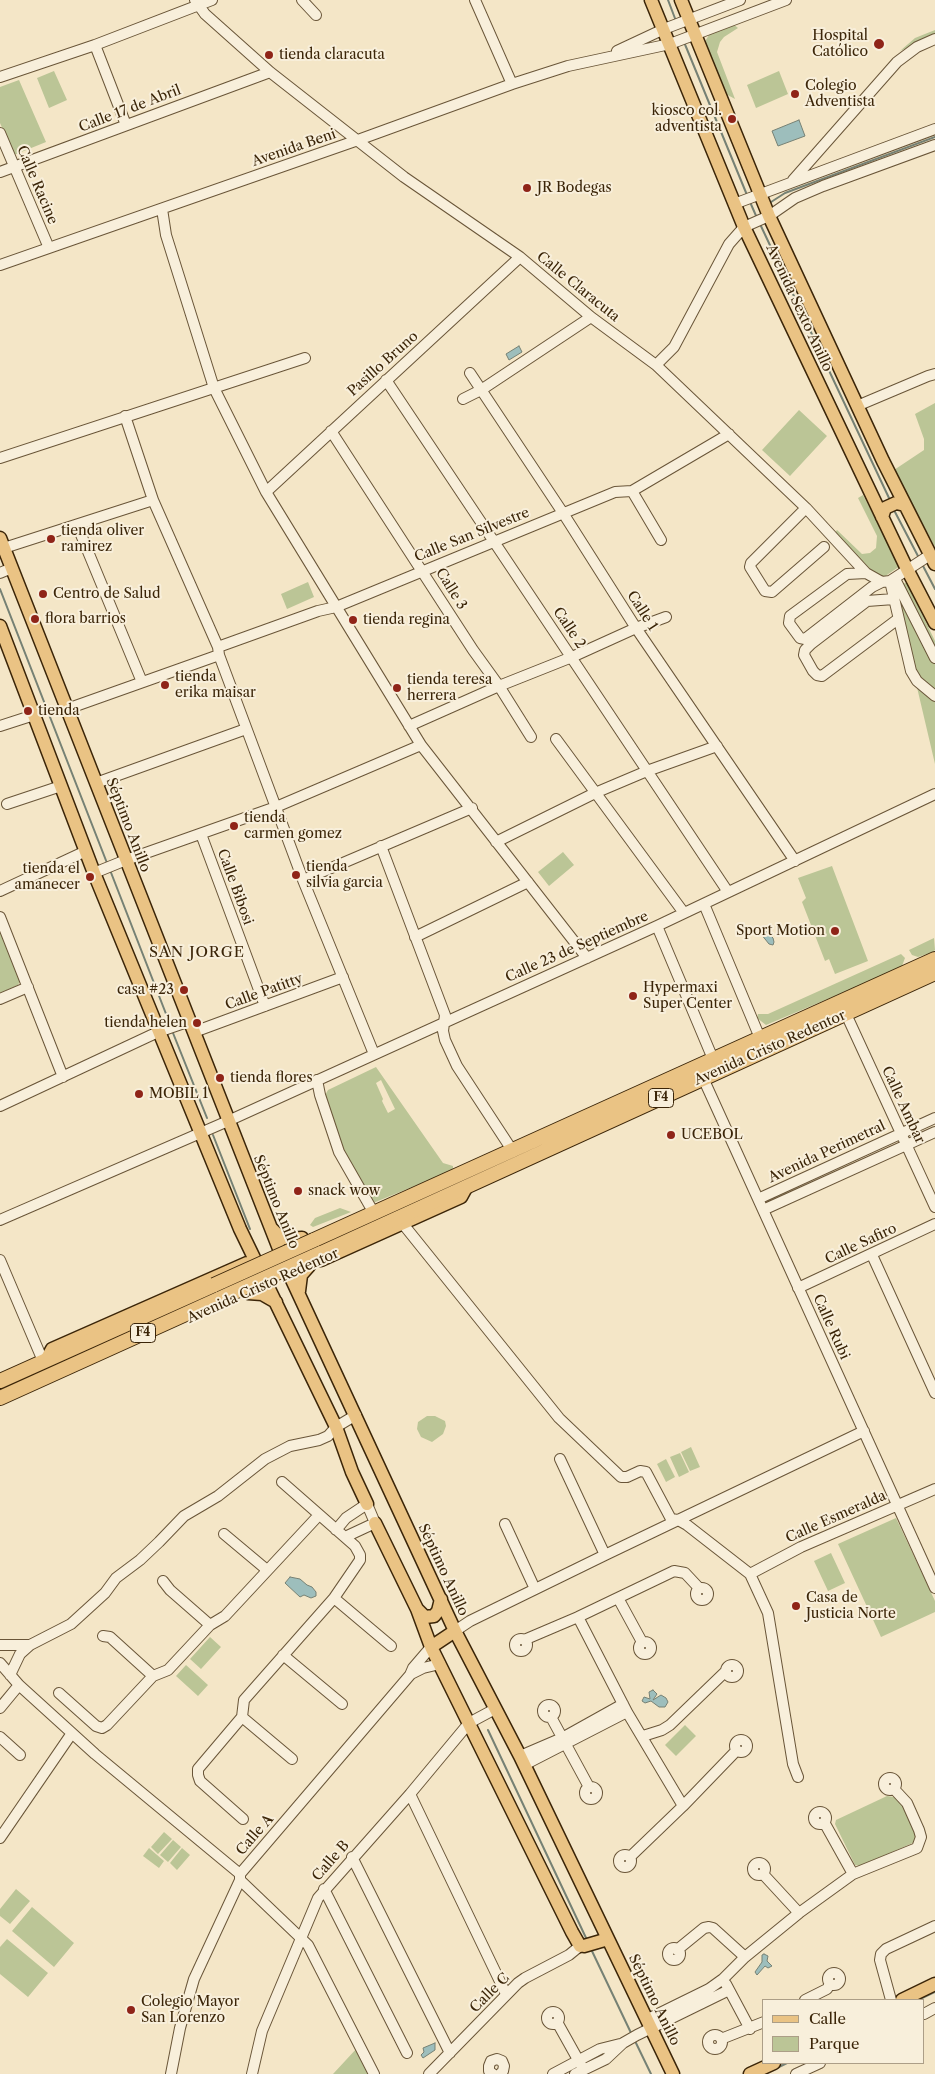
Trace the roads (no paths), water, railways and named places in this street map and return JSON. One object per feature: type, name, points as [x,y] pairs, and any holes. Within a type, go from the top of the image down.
[{"type":"highway","name":"Avenida Cristo Redentor","points":[[0,1381],[214,1284],[308,1239],[464,1180],[703,1078],[881,991],[935,959]]},
{"type":"highway","name":"Avenida Cristo Redentor","points":[[881,991],[935,973]]},
{"type":"highway","name":"Avenida Cristo Redentor","points":[[0,1398],[321,1253],[464,1180],[512,1150],[760,1038],[849,1007]]},
{"type":"main road","name":"Avenida Sexto Anillo","points":[[651,0],[666,28],[736,203],[873,499],[882,517],[921,563]]},
{"type":"main road","name":"Avenida Sexto Anillo","points":[[681,0],[755,195],[905,505],[935,623]]},
{"type":"main road","points":[[873,499],[883,501],[892,498],[896,488]]},
{"type":"main road","points":[[882,517],[886,508],[896,503],[905,505]]},
{"type":"main road","name":"Séptimo Anillo","points":[[2,543],[4,571],[67,709],[269,1224],[300,1270],[299,1294],[455,1631],[522,1761],[673,2074]]},
{"type":"main road","points":[[0,626],[4,649],[34,715],[86,851],[104,869],[158,1032],[240,1229],[258,1289],[262,1294],[277,1302]]},
{"type":"main road","name":"Avenida Cristo Redentor","points":[[849,1007],[868,985],[935,954]]},
{"type":"main road","name":"Avenida Cristo Redentor","points":[[849,1007],[878,1006],[935,980]]},
{"type":"main road","name":"Avenida Cristo Redentor","points":[[45,1361],[52,1350],[228,1271],[308,1239],[447,1174],[464,1180],[460,1198],[66,1375],[53,1374]]},
{"type":"main road","points":[[269,1224],[279,1236],[294,1240],[308,1239]]},
{"type":"main road","points":[[228,1271],[234,1266],[240,1251],[240,1229]]},
{"type":"main road","points":[[299,1294],[298,1281],[301,1275],[300,1270]]},
{"type":"main road","points":[[258,1289],[277,1302],[336,1426],[352,1472],[367,1504]]},
{"type":"main road","points":[[375,1523],[416,1609],[431,1647],[572,1932],[586,1946],[608,1939]]},
{"type":"main road","points":[[416,1609],[425,1617],[434,1616],[438,1611],[441,1599]]},
{"type":"main road","points":[[431,1647],[455,1631]]},
{"type":"main road","points":[[904,1999],[935,1984]]},
{"type":"main road","points":[[750,2074],[772,2064]]},
{"type":"street","points":[[0,76],[95,44],[197,3],[212,0]]},
{"type":"street","points":[[302,0],[316,15]]},
{"type":"street","name":"Avenida Beni","points":[[598,60],[666,28],[740,0]]},
{"type":"street","name":"Avenida Beni","points":[[0,265],[512,84],[568,66],[671,43],[786,0]]},
{"type":"street","points":[[479,1],[512,84]]},
{"type":"street","name":"Calle Claracuta","points":[[197,3],[270,72],[404,177],[520,258],[591,317],[656,365],[806,508],[866,572],[889,581]]},
{"type":"street","points":[[792,182],[897,62],[918,47],[935,40]]},
{"type":"street","points":[[95,44],[126,126]]},
{"type":"street","name":"Calle 17 de Abril","points":[[0,172],[270,72]]},
{"type":"street","points":[[736,203],[935,129]]},
{"type":"street","name":"Calle Racine","points":[[0,133],[49,248]]},
{"type":"street","points":[[656,365],[674,347],[729,244],[747,226],[766,218],[795,198],[935,144]]},
{"type":"street","points":[[162,209],[166,235],[214,388],[266,492],[421,746],[472,808],[496,842],[587,958]]},
{"type":"street","name":"Pasillo Bruno","points":[[266,492],[520,258]]},
{"type":"street","points":[[463,399],[481,390],[591,317]]},
{"type":"street","points":[[0,458],[305,358]]},
{"type":"street","name":"Calle 1","points":[[470,374],[563,513],[636,628],[795,860]]},
{"type":"street","points":[[857,406],[935,374]]},
{"type":"street","name":"Calle 2","points":[[386,380],[728,892]]},
{"type":"street","points":[[125,416],[153,500],[218,651],[303,880],[374,1054]]},
{"type":"street","name":"Calle 3","points":[[331,431],[473,650],[532,737]]},
{"type":"street","name":"Calle San Silvestre","points":[[67,709],[142,682],[318,611],[336,607],[615,492],[632,491],[729,434]]},
{"type":"street","points":[[632,491],[661,540]]},
{"type":"street","points":[[2,543],[77,525],[153,500]]},
{"type":"street","points":[[806,508],[751,563],[750,567],[765,591],[772,592],[824,547]]},
{"type":"street","points":[[77,525],[142,682]]},
{"type":"street","points":[[866,572],[847,574],[790,616],[789,623],[800,638],[805,639],[872,587],[889,581],[921,563]]},
{"type":"street","points":[[889,581],[911,671],[917,680],[935,696]]},
{"type":"street","points":[[889,581],[935,658]]},
{"type":"street","points":[[894,599],[867,601],[811,644],[805,650],[804,655],[813,671],[817,675],[822,676],[898,619]]},
{"type":"street","points":[[409,726],[666,616]]},
{"type":"street","points":[[0,726],[34,715]]},
{"type":"street","points":[[96,783],[246,729]]},
{"type":"street","points":[[556,739],[684,913]]},
{"type":"street","points":[[104,869],[276,807],[421,746]]},
{"type":"street","points":[[496,842],[595,793],[646,771],[717,746]]},
{"type":"street","points":[[7,804],[62,786]]},
{"type":"street","name":"Calle 23 de Septiembre","points":[[0,1220],[228,1121],[587,958],[935,794]]},
{"type":"street","points":[[303,880],[472,808]]},
{"type":"street","name":"Calle Bibosi","points":[[201,834],[265,1006]]},
{"type":"street","points":[[381,846],[445,1015],[443,1031],[456,1066],[512,1150]]},
{"type":"street","points":[[0,891],[86,851]]},
{"type":"street","points":[[415,937],[528,882]]},
{"type":"street","points":[[704,904],[760,1038]]},
{"type":"street","points":[[0,917],[63,1077]]},
{"type":"street","points":[[657,926],[713,1059]]},
{"type":"street","name":"Calle Patitty","points":[[0,1106],[158,1032],[192,1027],[265,1006],[343,977]]},
{"type":"street","points":[[0,999],[28,987]]},
{"type":"street","name":"Calle Ambar","points":[[849,1007],[901,1134],[935,1207]]},
{"type":"street","name":"Calle Rubi","points":[[703,1078],[935,1588]]},
{"type":"street","points":[[317,1080],[320,1095],[339,1152],[371,1208]]},
{"type":"street","name":"Avenida Perimetral","points":[[758,1199],[935,1118]]},
{"type":"street","name":"Avenida Perimetral","points":[[763,1210],[935,1132]]},
{"type":"street","points":[[402,1224],[559,1418],[621,1477],[627,1477],[640,1471],[646,1472],[671,1518],[678,1520],[750,1574],[768,1613],[793,1764],[798,1778]]},
{"type":"street","name":"Calle Safiro","points":[[798,1288],[935,1224]]},
{"type":"street","points":[[872,1255],[935,1393]]},
{"type":"street","points":[[0,1260],[45,1361]]},
{"type":"street","points":[[10,1675],[20,1654],[30,1645],[81,1617],[105,1593],[116,1578],[140,1560],[184,1516],[218,1496],[266,1459],[290,1446],[319,1440],[328,1436],[336,1426],[356,1415]]},
{"type":"street","points":[[455,1631],[470,1621],[535,1589],[864,1431]]},
{"type":"street","points":[[560,1459],[605,1555]]},
{"type":"street","points":[[243,1819],[200,1781],[198,1769],[242,1717],[244,1700],[334,1598],[360,1560],[358,1550],[345,1537],[282,1482]]},
{"type":"street","name":"Calle Esmeralda","points":[[750,1574],[801,1547],[935,1489]]},
{"type":"street","points":[[336,1530],[346,1518],[367,1504],[375,1523],[345,1537]]},
{"type":"street","points":[[59,1694],[88,1720],[102,1728],[114,1718],[153,1676],[168,1670],[210,1625],[225,1616],[319,1515]]},
{"type":"street","points":[[505,1524],[535,1589]]},
{"type":"street","points":[[224,1534],[267,1570]]},
{"type":"street","points":[[524,1640],[578,1617],[674,1571],[685,1573],[699,1588]]},
{"type":"street","points":[[163,1581],[210,1625]]},
{"type":"street","points":[[334,1598],[391,1646]]},
{"type":"street","points":[[618,1598],[642,1642]]},
{"type":"street","points":[[578,1617],[625,1708],[683,1806]]},
{"type":"street","points":[[103,1636],[110,1637],[153,1676]]},
{"type":"street","points":[[0,1645],[30,1645]]},
{"type":"street","name":"Calle A","points":[[171,2074],[180,2028],[194,1979],[240,1877],[410,1675],[413,1668],[431,1647]]},
{"type":"street","points":[[284,1655],[342,1704]]},
{"type":"street","points":[[0,1663],[19,1685],[72,1734],[240,1877],[302,1939],[312,1952],[374,2074]]},
{"type":"street","points":[[410,1675],[423,1668],[440,1664]]},
{"type":"street","points":[[643,1736],[662,1730],[670,1725],[726,1671]]},
{"type":"street","points":[[0,1708],[19,1685]]},
{"type":"street","points":[[469,1723],[495,1708]]},
{"type":"street","points":[[522,1761],[625,1708]]},
{"type":"street","points":[[242,1717],[292,1759]]},
{"type":"street","points":[[551,1717],[589,1788]]},
{"type":"street","name":"Calle B","points":[[252,2074],[262,2030],[318,1898],[352,1857],[410,1794],[469,1723]]},
{"type":"street","points":[[0,1838],[72,1734]]},
{"type":"street","points":[[0,1737],[20,1755]]},
{"type":"street","points":[[630,1857],[737,1750]]},
{"type":"street","points":[[558,2022],[578,2060],[579,2072],[607,2058],[650,2024],[723,1979],[745,1957],[799,1913],[853,1874],[917,1848],[921,1837],[919,1830],[907,1803],[894,1788]]},
{"type":"street","points":[[410,1794],[506,1994]]},
{"type":"street","points":[[824,1822],[853,1874]]},
{"type":"street","points":[[352,1857],[450,2053]]},
{"type":"street","points":[[763,1874],[799,1913]]},
{"type":"street","points":[[324,1889],[407,2053]]},
{"type":"street","points":[[891,1999],[880,1960],[881,1954],[886,1949],[935,1926]]},
{"type":"street","points":[[677,1950],[704,1928],[709,1927],[713,1928],[745,1957]]},
{"type":"street","name":"Calle C","points":[[429,2074],[506,1994],[524,1978],[586,1946]]},
{"type":"street","points":[[723,1979],[750,2029]]},
{"type":"street","points":[[807,1999],[827,1989],[830,1984]]},
{"type":"street","points":[[650,2024],[728,1990]]},
{"type":"street","points":[[721,2039],[762,2023]]},
{"type":"street","points":[[553,2074],[600,2049],[625,2042]]},
{"type":"street","points":[[493,2074],[489,2071],[489,2066],[491,2061],[496,2059],[502,2061],[504,2066],[500,2074]]},
{"type":"street","points":[[796,2074],[818,2064]]},
{"type":"water","points":[[799,120],[805,136],[778,146],[772,131]]},
{"type":"water","points":[[519,346],[522,352],[509,360],[506,354]]},
{"type":"water","points":[[765,930],[773,938],[773,945],[769,944],[761,934]]},
{"type":"water","points":[[290,1577],[300,1579],[312,1587],[316,1592],[316,1596],[311,1598],[304,1595],[300,1597],[285,1583]]},
{"type":"water","points":[[653,1690],[657,1694],[653,1700],[661,1695],[666,1698],[668,1702],[665,1707],[659,1707],[651,1701],[645,1703],[642,1701],[644,1697],[650,1699],[649,1692]]},
{"type":"water","points":[[762,1955],[768,1956],[767,1961],[772,1966],[768,1968],[765,1966],[757,1975],[755,1972],[762,1962]]},
{"type":"water","points":[[435,2043],[435,2050],[423,2058],[421,2055],[424,2052],[423,2048]]},
{"type":"waterway","points":[[668,0],[676,21]]},
{"type":"waterway","points":[[684,42],[747,195]]},
{"type":"waterway","points":[[768,204],[785,193],[935,137]]},
{"type":"waterway","points":[[750,202],[757,218]]},
{"type":"waterway","points":[[760,224],[889,498]]},
{"type":"waterway","points":[[895,512],[919,558]]},
{"type":"waterway","points":[[922,564],[935,589]]},
{"type":"waterway","points":[[0,589],[107,863]]},
{"type":"waterway","points":[[110,870],[168,1019]]},
{"type":"waterway","points":[[173,1033],[207,1118]]},
{"type":"waterway","points":[[213,1135],[250,1229]]},
{"type":"waterway","points":[[488,1730],[587,1940]]},
{"type":"waterway","points":[[591,1949],[632,2035]]},
{"type":"waterway","points":[[920,1999],[935,1992]]},
{"type":"waterway","points":[[635,2041],[651,2074]]},
{"type":"waterway","points":[[777,2068],[785,2064]]},
{"type":"place","name":"Hospital Católico","points":[[879,44]]},
{"type":"place","name":"tienda claracuta","points":[[269,55]]},
{"type":"place","name":"Colegio Adventista","points":[[795,94]]},
{"type":"place","name":"kiosco col. adventista","points":[[732,119]]},
{"type":"place","name":"JR Bodegas","points":[[527,188]]},
{"type":"place","name":"tienda oliver ramirez","points":[[51,539]]},
{"type":"place","name":"Centro de Salud","points":[[43,594]]},
{"type":"place","name":"flora barrios","points":[[35,619]]},
{"type":"place","name":"tienda regina","points":[[353,620]]},
{"type":"place","name":"tienda erika maisar","points":[[165,685]]},
{"type":"place","name":"tienda teresa herrera","points":[[397,688]]},
{"type":"place","name":"tienda","points":[[28,711]]},
{"type":"place","name":"tienda carmen gomez","points":[[234,826]]},
{"type":"place","name":"tienda silvia garcia","points":[[296,875]]},
{"type":"place","name":"tienda el amanecer","points":[[90,877]]},
{"type":"place","name":"Sport Motion","points":[[835,931]]},
{"type":"place","name":"casa #23","points":[[184,990]]},
{"type":"place","name":"Hypermaxi Super Center","points":[[633,996]]},
{"type":"place","name":"tienda helen","points":[[197,1023]]},
{"type":"place","name":"tienda flores","points":[[220,1078]]},
{"type":"place","name":"MOBIL 1","points":[[139,1094]]},
{"type":"place","name":"UCEBOL","points":[[671,1135]]},
{"type":"place","name":"snack wow","points":[[298,1191]]},
{"type":"place","name":"Casa de Justicia Norte","points":[[796,1606]]},
{"type":"place","name":"Colegio Mayor San Lorenzo","points":[[131,2010]]},
{"type":"district","name":"SAN JORGE","points":[[197,953]]}]
